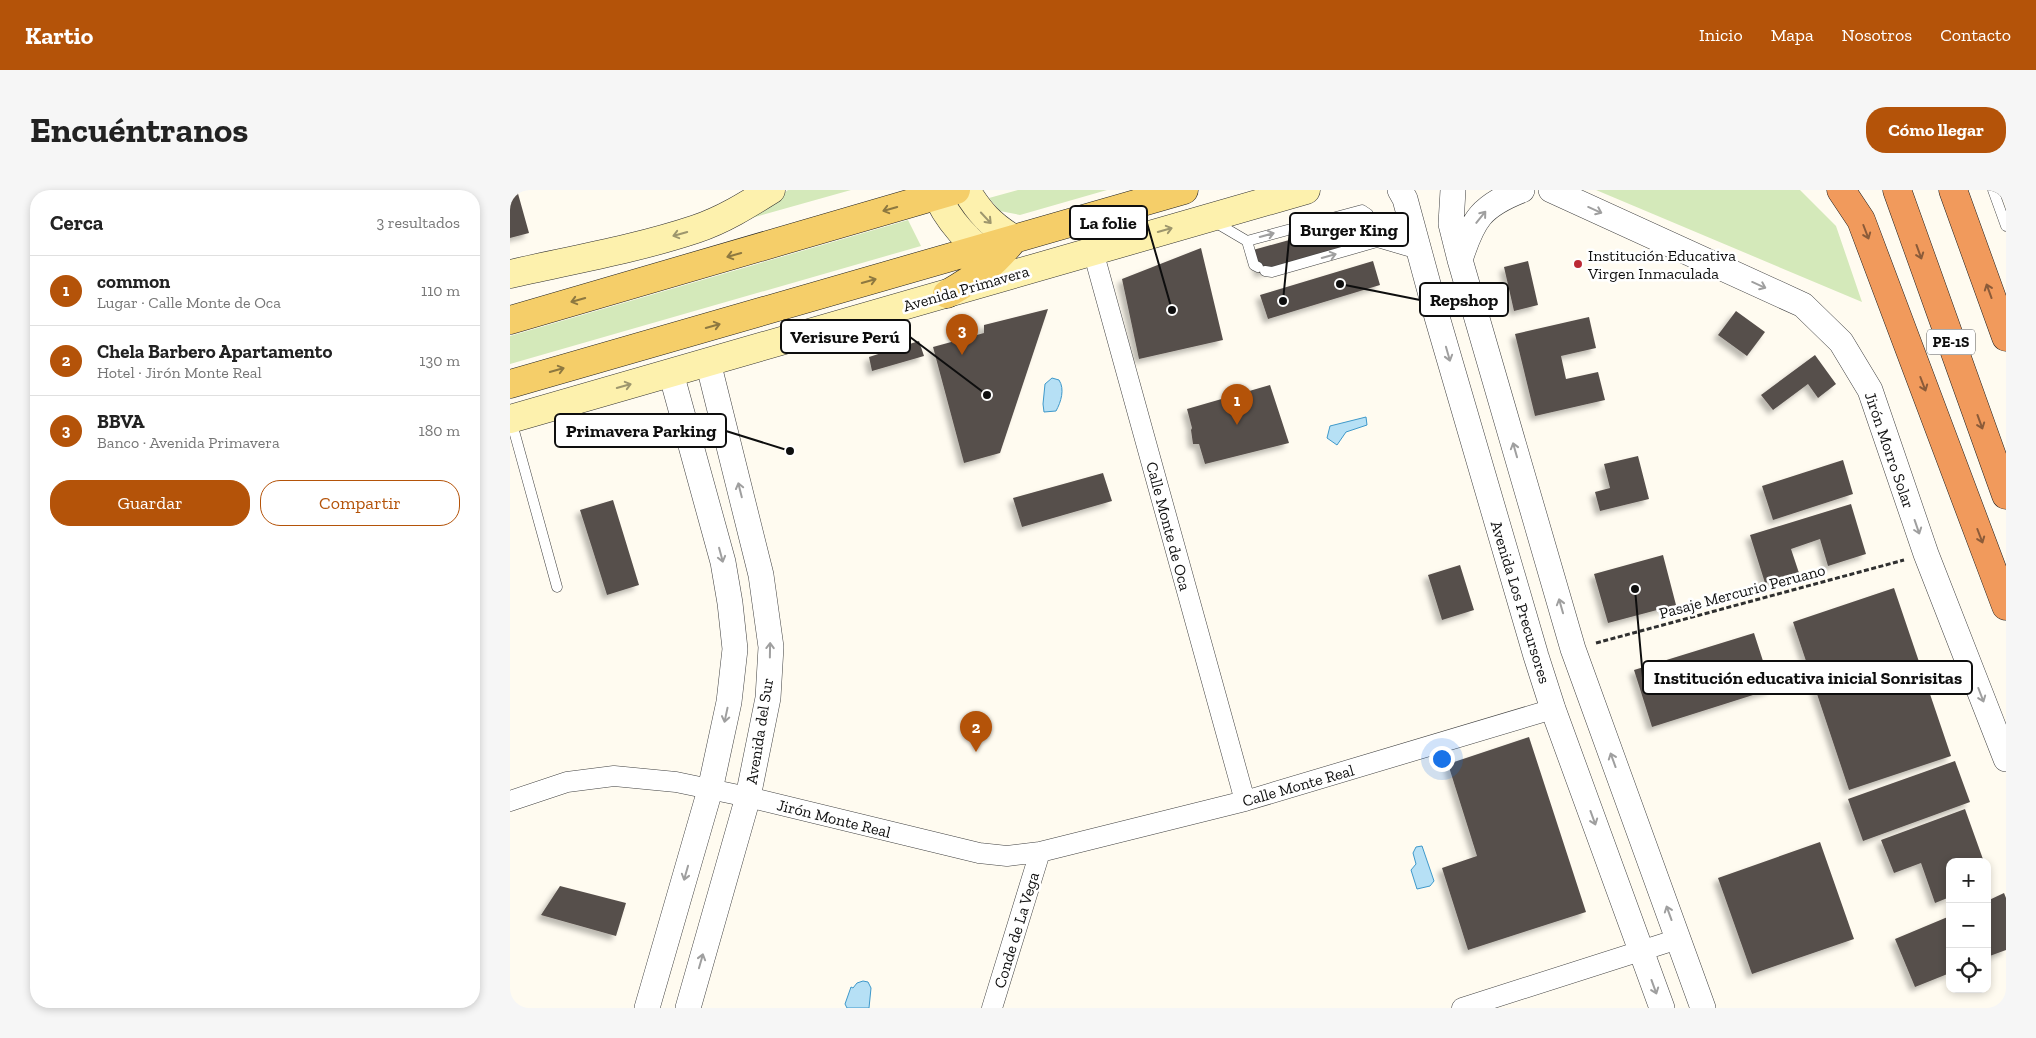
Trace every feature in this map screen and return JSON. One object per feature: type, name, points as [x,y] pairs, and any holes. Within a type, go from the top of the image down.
[{"type":"highway","points":[[1841,190],[1861,220],[2006,606]]},
{"type":"highway","name":"PE-1S","points":[[1897,190],[2006,495]]},
{"type":"highway","points":[[1953,190],[2006,337]]},
{"type":"main road","points":[[510,274],[641,245],[697,229],[734,213],[771,190]]},
{"type":"main road","points":[[966,190],[977,208],[994,226],[1014,239]]},
{"type":"main road","name":"Avenida Primavera","points":[[510,419],[947,294],[977,276],[997,261],[1014,239],[1184,190]]},
{"type":"main road","name":"Avenida Primavera","points":[[510,384],[997,261],[1093,251],[1306,190]]},
{"type":"main road","points":[[510,320],[943,192],[962,232],[997,261]]},
{"type":"main road","points":[[510,299],[542,310]]},
{"type":"street","name":"Avenida Los Precursores","points":[[1400,190],[1405,199],[1437,317],[1536,656],[1553,709],[1662,1008]]},
{"type":"street","points":[[1453,190],[1452,224],[1460,260],[1573,649],[1703,1008]]},
{"type":"street","points":[[1460,260],[1468,234],[1481,214],[1500,199],[1522,190]]},
{"type":"street","name":"Jirón Morro Solar","points":[[1551,190],[1803,305],[1841,342],[1870,390],[1926,554],[2006,759]]},
{"type":"street","name":"Calle Monte de Oca","points":[[1093,251],[1245,801]]},
{"type":"street","points":[[1437,317],[1437,299],[1442,294],[1454,290],[1461,293],[1473,305]]},
{"type":"street","name":"Avenida del Sur","points":[[688,1008],[748,797],[768,698],[771,646],[761,575],[708,362]]},
{"type":"street","points":[[647,1008],[710,790],[729,702],[735,649],[730,603],[722,562],[671,373]]},
{"type":"street","name":"Calle Monte Real","points":[[1040,852],[1245,801],[1553,709]]},
{"type":"street","name":"Jirón Monte Real","points":[[516,800],[567,782],[614,776],[676,782],[748,797],[979,853],[1007,856],[1040,852]]},
{"type":"street","name":"Conde de La Vega","points":[[992,1008],[1040,852]]},
{"type":"street","points":[[1462,1008],[1678,939]]},
{"type":"lane","points":[[1993,190],[2006,226]]},
{"type":"lane","points":[[1247,241],[1362,210],[1368,214],[1377,242]]},
{"type":"lane","points":[[1207,218],[1247,241],[1254,265],[1272,272],[1377,242],[1420,255]]},
{"type":"lane","points":[[510,419],[557,586]]},
{"type":"path","name":"Pasaje Mercurio Peruano","points":[[1573,649],[1926,554]]},
{"type":"green space","points":[[788,190],[851,190],[748,219]]},
{"type":"green space","points":[[1018,190],[1107,190],[1020,215],[1000,211],[989,198]]},
{"type":"green space","points":[[1596,190],[1800,190],[1836,226],[1862,302]]},
{"type":"green space","points":[[908,220],[921,246],[510,364],[510,336]]},
{"type":"water","points":[[1052,378],[1059,380],[1061,384],[1061,400],[1056,411],[1044,412],[1045,384]]},
{"type":"water","points":[[1366,417],[1367,425],[1346,432],[1337,445],[1327,438],[1330,426]]},
{"type":"water","points":[[1422,846],[1434,881],[1430,886],[1417,889],[1411,870],[1416,864],[1413,853],[1416,847]]},
{"type":"water","points":[[868,982],[871,988],[869,1008],[847,1008],[845,1004],[851,987],[853,988],[857,983]]},
{"type":"building","points":[[510,190],[517,190],[529,233],[510,238]]},
{"type":"building","points":[[1361,220],[1367,243],[1259,273],[1253,250]]},
{"type":"building","points":[[1201,248],[1223,340],[1139,359],[1122,279]]},
{"type":"building","points":[[1373,261],[1380,285],[1268,319],[1260,295]]},
{"type":"building","points":[[1528,261],[1538,305],[1514,311],[1504,267]]},
{"type":"building","points":[[1048,309],[1000,453],[964,463],[933,347],[984,333],[984,325]]},
{"type":"building","points":[[1736,311],[1765,332],[1747,356],[1718,335]]},
{"type":"building","points":[[1589,317],[1596,348],[1561,356],[1566,379],[1598,372],[1605,400],[1535,416],[1515,334]]},
{"type":"building","points":[[919,341],[924,356],[872,371],[869,357]]},
{"type":"building","points":[[1815,355],[1836,384],[1818,398],[1808,384],[1773,410],[1761,395]]},
{"type":"building","points":[[1270,385],[1289,443],[1205,464],[1199,444],[1193,444],[1192,428],[1187,409]]},
{"type":"building","points":[[1638,456],[1649,499],[1600,511],[1595,492],[1610,488],[1604,464]]},
{"type":"building","points":[[1843,460],[1853,494],[1773,520],[1762,486]]},
{"type":"building","points":[[1103,473],[1112,501],[1022,527],[1013,498]]},
{"type":"building","points":[[613,500],[639,585],[607,595],[580,510]]},
{"type":"building","points":[[1851,504],[1866,554],[1828,566],[1820,539],[1791,549],[1799,573],[1765,583],[1750,535]]},
{"type":"building","points":[[1663,555],[1676,605],[1608,623],[1594,574]]},
{"type":"building","points":[[1460,565],[1474,610],[1442,620],[1428,575]]},
{"type":"building","points":[[1894,588],[1951,756],[1849,790],[1793,622]]},
{"type":"building","points":[[1754,633],[1772,689],[1652,727],[1634,670]]},
{"type":"building","points":[[1529,737],[1586,912],[1468,950],[1442,868],[1477,856],[1448,764]]},
{"type":"building","points":[[1955,761],[1970,802],[1863,841],[1848,799]]},
{"type":"building","points":[[1965,809],[1983,858],[1946,858],[1946,899],[1935,903],[1921,863],[1894,873],[1881,840]]},
{"type":"building","points":[[1820,842],[1854,939],[1752,974],[1718,878]]},
{"type":"building","points":[[560,886],[626,903],[616,936],[541,915]]},
{"type":"building","points":[[2004,893],[2006,898],[2006,950],[1991,956],[1991,903],[1991,899]]},
{"type":"building","points":[[1946,918],[1946,975],[1915,987],[1895,939]]},
{"type":"place","name":"Institución Educativa Virgen Inmaculada","points":[[1578,264]]},
{"type":"place","name":"Repshop","points":[[1340,284]]},
{"type":"place","name":"Burger King","points":[[1283,301]]},
{"type":"place","name":"La folie","points":[[1172,310]]},
{"type":"place","name":"BBVA","points":[[962,355]]},
{"type":"place","name":"Verisure Perú","points":[[987,395]]},
{"type":"place","name":"common","points":[[1237,425]]},
{"type":"place","name":"Primavera Parking","points":[[790,451]]},
{"type":"place","name":"Institución educativa inicial Sonrisitas","points":[[1635,589]]},
{"type":"place","name":"Chela Barbero Apartamento","points":[[976,752]]}]
